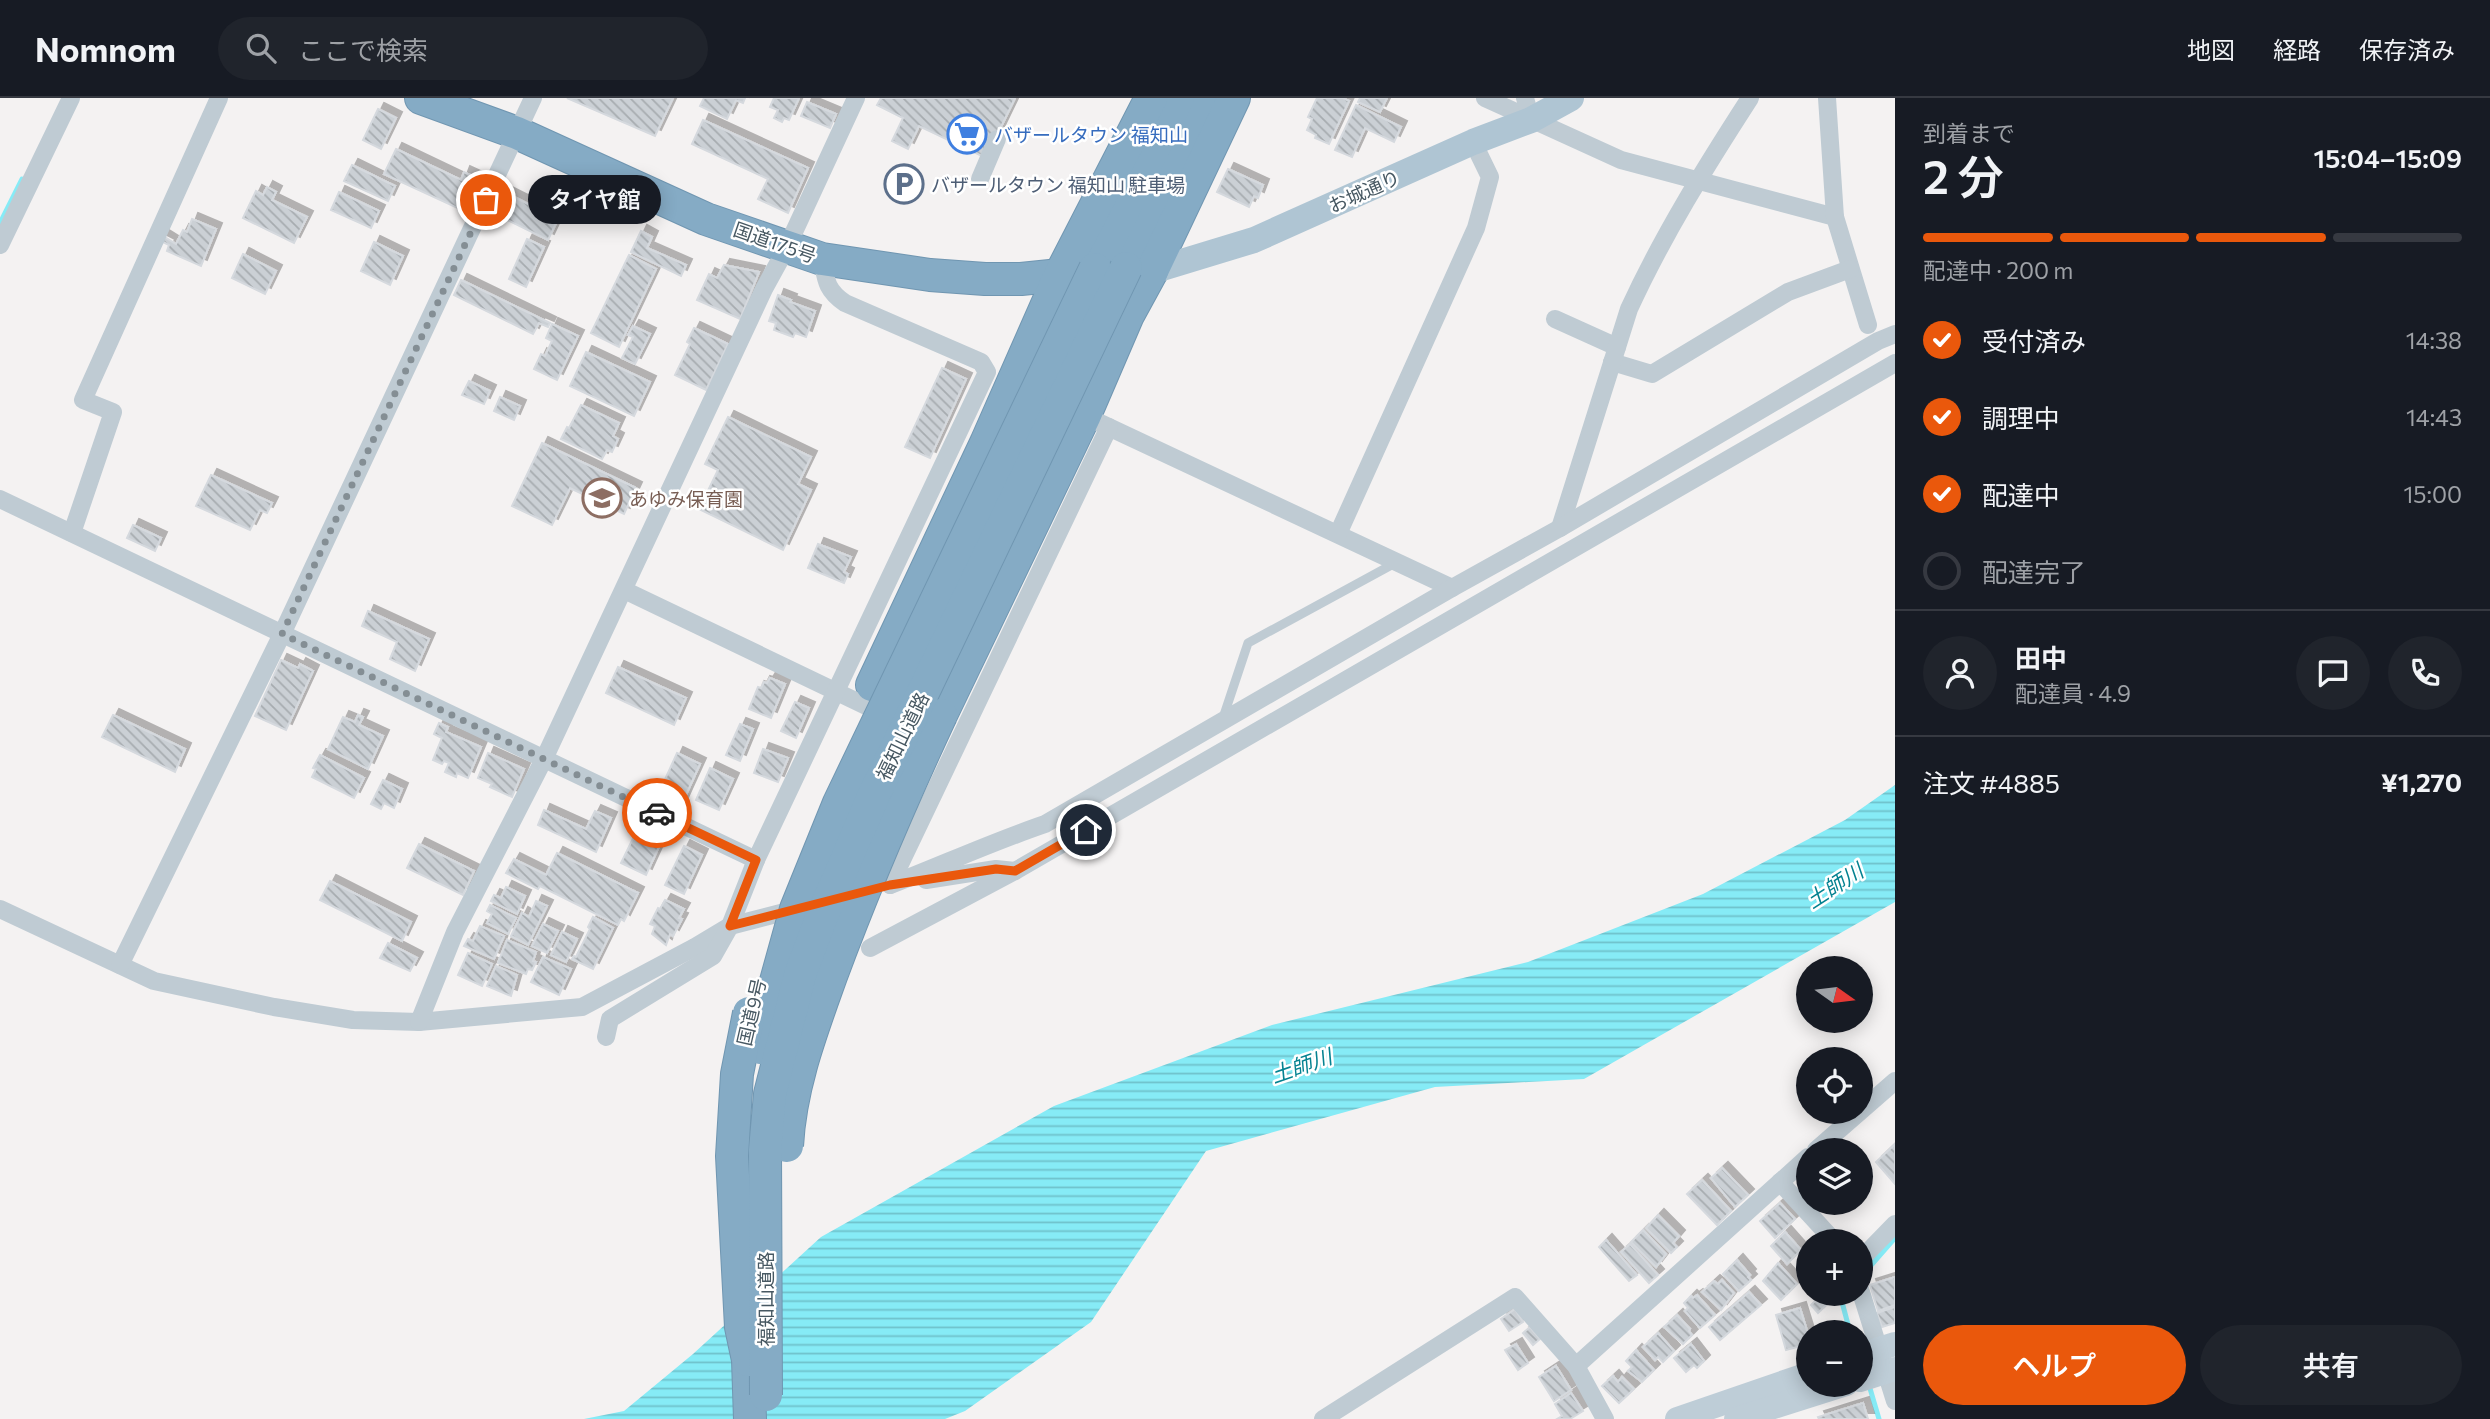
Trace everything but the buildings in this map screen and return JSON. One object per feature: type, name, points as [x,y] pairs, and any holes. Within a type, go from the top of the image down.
[{"type":"highway","name":"国道175号","points":[[421,98],[517,133],[706,219],[822,258],[930,275],[1021,279],[1152,271]]},
{"type":"highway","points":[[1060,275],[1152,98]]},
{"type":"highway","name":"福知山道路","points":[[760,1411],[748,1360],[752,1089],[773,992],[796,909],[839,803],[1178,98]]},
{"type":"highway","name":"福知山道路","points":[[760,1411],[765,1150],[770,1094],[800,975],[873,797],[1208,98]]},
{"type":"highway","points":[[760,1411],[778,1296],[788,1118],[806,1047],[869,877],[941,715],[1097,421],[1128,315],[1152,271],[1234,98]]},
{"type":"highway","name":"国道9号","points":[[748,1360],[741,1327],[733,1156],[737,1074],[757,983],[784,888],[872,685],[986,443],[1060,275]]},
{"type":"main road","name":"お城通り","points":[[1152,271],[1254,240],[1473,142],[1528,109],[1571,98]]},
{"type":"street","points":[[0,245],[71,98]]},
{"type":"street","points":[[72,533],[113,412],[83,400],[219,98]]},
{"type":"street","points":[[120,965],[282,634],[533,98]]},
{"type":"street","points":[[419,1022],[455,932],[544,759],[856,98]]},
{"type":"street","points":[[1485,98],[1528,109],[1621,160],[1835,217]]},
{"type":"street","points":[[1560,528],[1614,354],[1643,277],[1698,179],[1750,98]]},
{"type":"street","points":[[1827,98],[1835,217],[1868,325]]},
{"type":"street","points":[[980,179],[997,139]]},
{"type":"street","points":[[1338,534],[1476,228],[1490,177],[1473,142]]},
{"type":"street","points":[[606,1037],[610,1019],[713,956],[730,926],[756,860],[834,691],[987,372],[981,362],[832,295],[826,284],[822,258]]},
{"type":"street","points":[[1555,319],[1652,374],[1788,292],[1850,269]]},
{"type":"street","points":[[890,885],[1008,836],[1045,824],[1560,528],[1878,341],[1895,334]]},
{"type":"street","points":[[870,948],[1015,871],[1895,363]]},
{"type":"street","points":[[890,885],[955,749],[1097,421],[1452,588]]},
{"type":"street","points":[[0,499],[756,860]]},
{"type":"street","points":[[624,590],[955,749]]},
{"type":"street","points":[[0,909],[154,981],[274,1007],[353,1020],[419,1022],[582,1007],[730,926],[890,885],[996,869],[1015,871]]},
{"type":"street","points":[[1830,1138],[1895,1081]]},
{"type":"street","points":[[1576,1366],[1796,1168]]},
{"type":"street","points":[[1780,1182],[1823,1229]]},
{"type":"street","points":[[1873,1247],[1895,1224]]},
{"type":"street","points":[[1324,1419],[1515,1297],[1576,1366],[1605,1419]]},
{"type":"street","points":[[1866,1306],[1895,1401]]},
{"type":"street","points":[[1677,1419],[1796,1378]]},
{"type":"street","points":[[1736,1419],[1805,1397]]},
{"type":"lane","points":[[1222,723],[1248,643],[1398,562]]},
{"type":"water","name":"土師川","points":[[1895,785],[1895,902],[1584,1079],[1435,1087],[1206,1151],[1091,1322],[965,1411],[945,1419],[584,1419],[624,1411],[693,1354],[821,1237],[1054,1106],[1272,1025],[1528,962],[1703,894],[1845,820]]},
{"type":"waterway","points":[[0,223],[22,179]]},
{"type":"waterway","points":[[1873,1263],[1895,1238]]},
{"type":"waterway","points":[[1843,1306],[1847,1320]]},
{"type":"waterway","points":[[1873,1397],[1879,1419]]},
{"type":"way so far","points":[[486,200],[282,634],[657,813]]},
{"type":"place","name":"バザールタウン 福知山","points":[[967,134]]},
{"type":"place","name":"バザールタウン 福知山 駐車場","points":[[904,184]]},
{"type":"place","name":"タイヤ館","points":[[486,200]]},
{"type":"place","name":"あゆみ保育園","points":[[602,498]]},
{"type":"route","points":[[657,813],[756,860],[730,926],[890,885],[996,869],[1015,871],[1086,830]]}]
